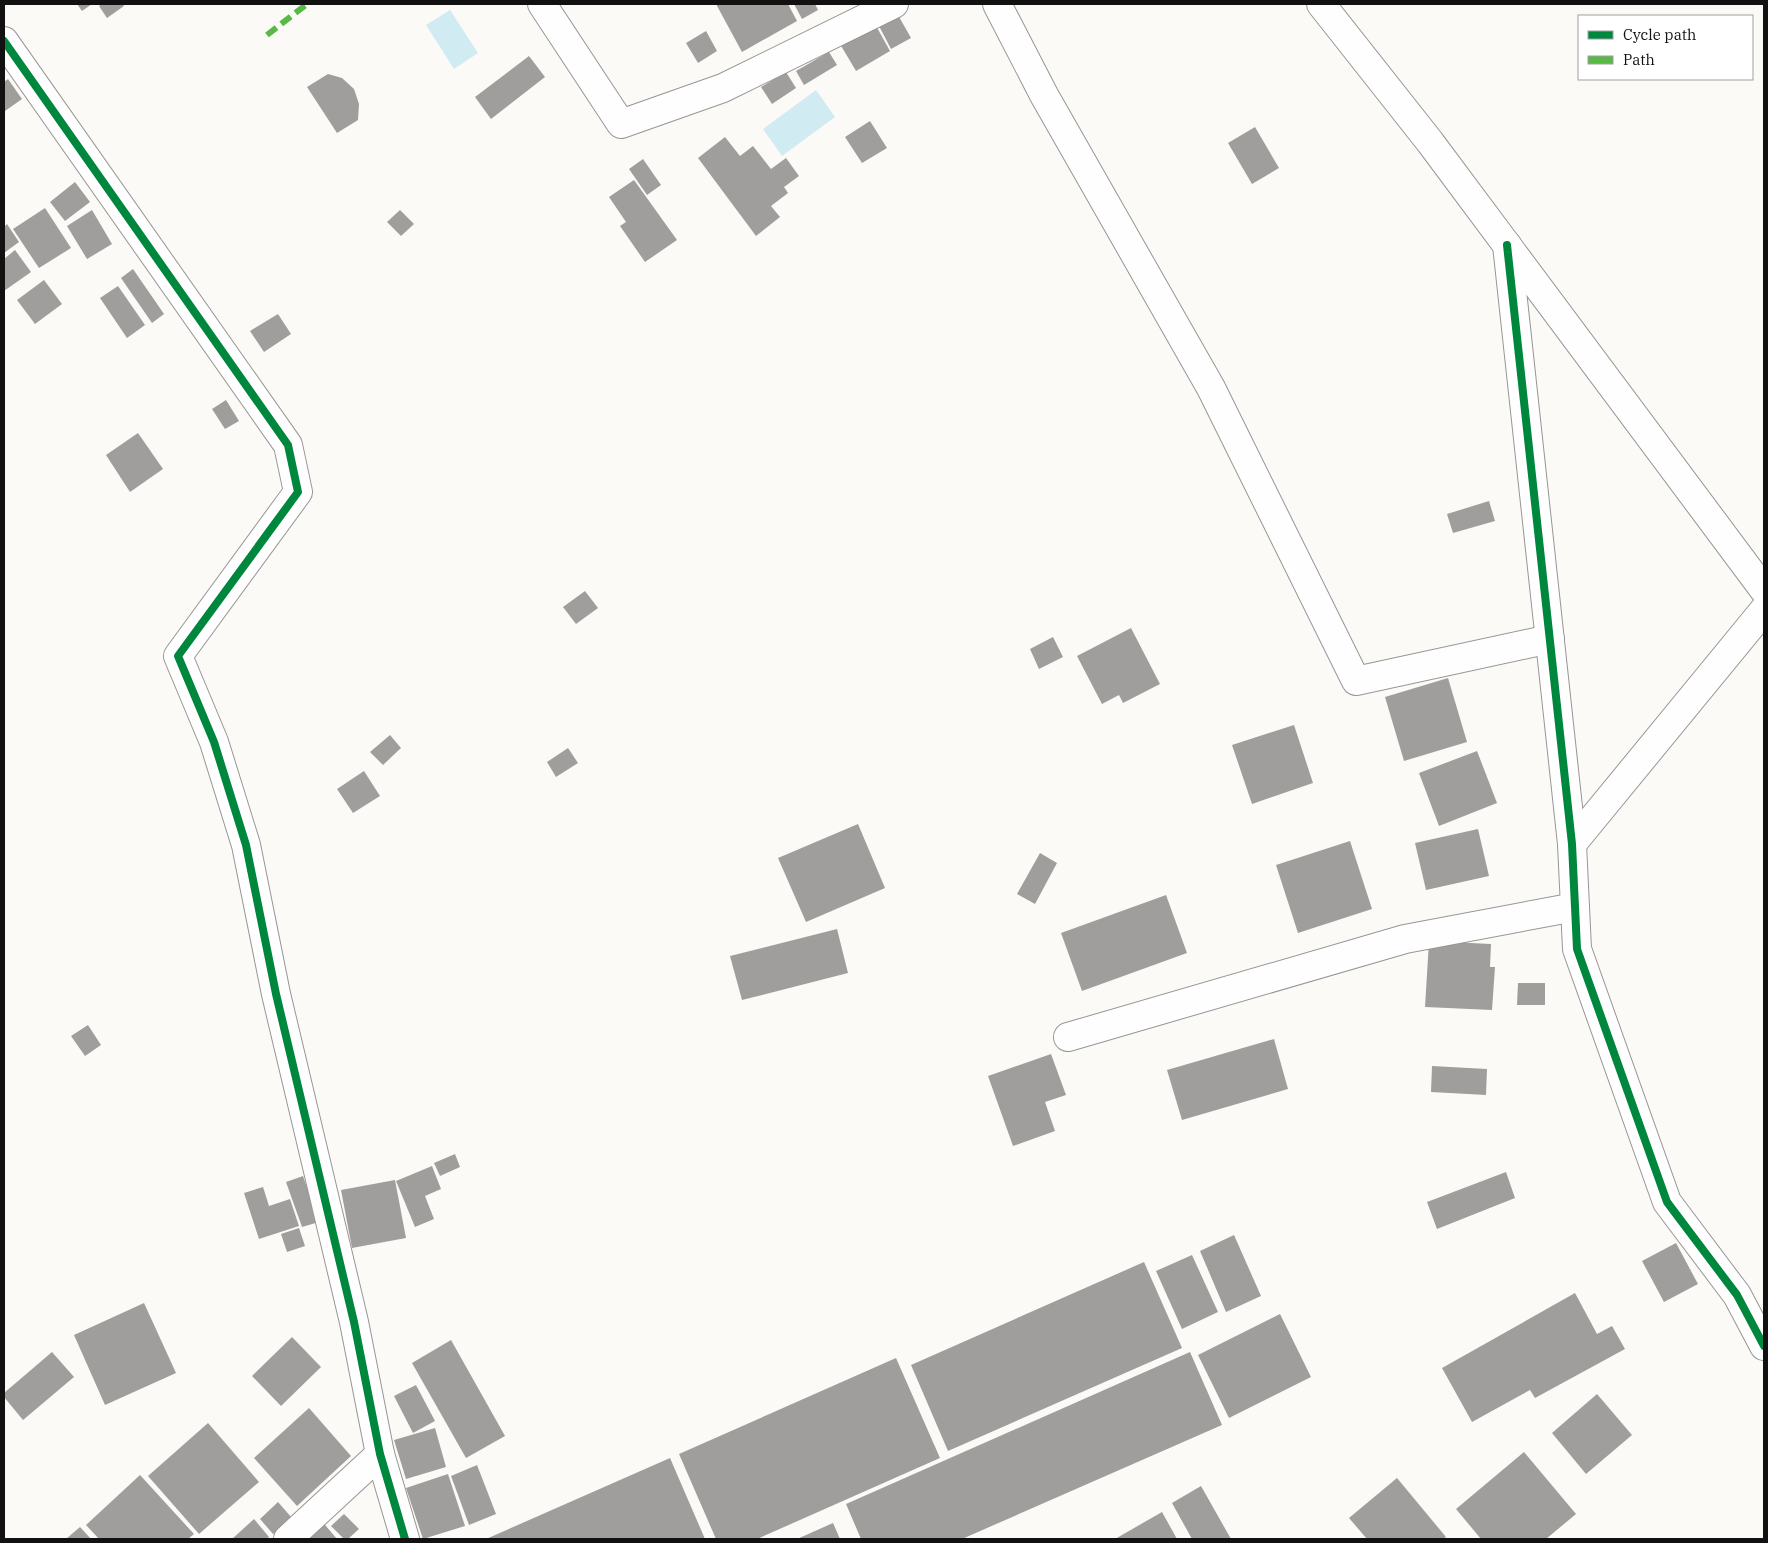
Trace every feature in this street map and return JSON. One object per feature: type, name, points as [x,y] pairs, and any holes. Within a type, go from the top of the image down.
[{"type":"street","points":[[542,4],[622,124],[723,88],[894,4]]},
{"type":"street","points":[[997,4],[1044,95],[1211,388],[1356,680],[1550,639]]},
{"type":"street","points":[[1321,4],[1430,142],[1764,590]]},
{"type":"street","points":[[4,41],[288,445],[298,492],[178,656],[214,742],[246,845],[276,994],[354,1322],[380,1454],[405,1539]]},
{"type":"street","points":[[1507,244],[1572,844],[1577,949],[1667,1202],[1737,1294],[1764,1346]]},
{"type":"street","points":[[1572,844],[1764,610]]},
{"type":"street","points":[[1068,1037],[1405,939],[1575,907]]},
{"type":"street","points":[[288,1539],[380,1454]]},
{"type":"water","points":[[450,10],[478,53],[454,69],[426,25]]},
{"type":"water","points":[[816,90],[835,117],[782,156],[763,129]]},
{"type":"building","points":[[77,4],[92,4],[82,11]]},
{"type":"building","points":[[102,4],[123,4],[124,6],[107,18],[99,6]]},
{"type":"building","points":[[716,4],[788,4],[797,21],[742,52]]},
{"type":"building","points":[[794,4],[815,4],[818,10],[802,19]]},
{"type":"building","points":[[898,15],[911,38],[891,49],[879,26]]},
{"type":"building","points":[[875,24],[890,51],[856,71],[840,44]]},
{"type":"building","points":[[706,31],[717,51],[698,63],[686,43]]},
{"type":"building","points":[[829,52],[837,65],[804,85],[796,71]]},
{"type":"building","points":[[529,56],[545,77],[491,119],[475,97]]},
{"type":"building","points":[[786,72],[796,88],[772,104],[761,87]]},
{"type":"building","points":[[328,74],[342,78],[354,89],[359,104],[358,120],[337,133],[307,87]]},
{"type":"building","points":[[8,79],[22,99],[5,111],[4,82]]},
{"type":"building","points":[[870,121],[887,148],[862,163],[845,137]]},
{"type":"building","points":[[1255,127],[1279,168],[1252,184],[1228,143]]},
{"type":"building","points":[[725,137],[740,156],[753,146],[771,169],[786,158],[799,176],[784,187],[788,193],[771,206],[780,217],[756,236],[698,158]]},
{"type":"building","points":[[643,159],[661,185],[647,195],[629,169]]},
{"type":"building","points":[[634,180],[677,240],[645,262],[620,226],[626,222],[609,197]]},
{"type":"building","points":[[75,182],[90,202],[65,221],[50,202]]},
{"type":"building","points":[[45,208],[71,248],[39,268],[13,229]]},
{"type":"building","points":[[92,210],[112,244],[87,259],[67,226]]},
{"type":"building","points":[[400,210],[414,224],[401,236],[387,222]]},
{"type":"building","points":[[7,224],[19,242],[4,253],[4,227]]},
{"type":"building","points":[[15,250],[31,272],[4,291],[4,259]]},
{"type":"building","points":[[133,269],[164,314],[152,323],[121,278]]},
{"type":"building","points":[[44,280],[62,304],[35,324],[17,300]]},
{"type":"building","points":[[118,286],[145,325],[127,338],[100,298]]},
{"type":"building","points":[[278,314],[291,334],[264,352],[250,331]]},
{"type":"building","points":[[226,400],[239,421],[225,429],[212,409]]},
{"type":"building","points":[[138,433],[163,469],[130,492],[106,455]]},
{"type":"building","points":[[1489,501],[1495,521],[1453,533],[1447,514]]},
{"type":"building","points":[[585,591],[598,608],[576,624],[563,607]]},
{"type":"building","points":[[1131,628],[1160,684],[1123,703],[1119,695],[1102,704],[1077,656]]},
{"type":"building","points":[[1053,637],[1063,657],[1039,669],[1030,649]]},
{"type":"building","points":[[1448,678],[1467,742],[1404,761],[1385,697]]},
{"type":"building","points":[[1294,725],[1313,783],[1252,804],[1232,745]]},
{"type":"building","points":[[390,735],[401,748],[383,765],[370,752]]},
{"type":"building","points":[[568,748],[578,763],[556,777],[547,762]]},
{"type":"building","points":[[1477,751],[1497,803],[1439,826],[1419,773]]},
{"type":"building","points":[[364,771],[380,796],[353,813],[337,789]]},
{"type":"building","points":[[858,824],[885,888],[806,922],[778,858]]},
{"type":"building","points":[[1478,829],[1489,876],[1426,890],[1415,843]]},
{"type":"building","points":[[1350,841],[1372,909],[1298,933],[1276,865]]},
{"type":"building","points":[[1040,853],[1057,863],[1035,904],[1017,894]]},
{"type":"building","points":[[1166,895],[1187,953],[1082,991],[1061,933]]},
{"type":"building","points":[[837,929],[848,973],[742,1000],[730,956]]},
{"type":"building","points":[[1429,941],[1491,944],[1490,967],[1495,967],[1492,1010],[1425,1007]]},
{"type":"building","points":[[1518,983],[1545,983],[1545,1005],[1517,1005]]},
{"type":"building","points":[[88,1025],[101,1045],[85,1056],[71,1036]]},
{"type":"building","points":[[1274,1039],[1288,1089],[1182,1120],[1167,1070]]},
{"type":"building","points":[[1051,1054],[1066,1095],[1045,1102],[1055,1131],[1013,1146],[988,1076]]},
{"type":"building","points":[[1432,1066],[1487,1069],[1486,1095],[1431,1092]]},
{"type":"building","points":[[455,1154],[460,1167],[440,1176],[434,1163]]},
{"type":"building","points":[[432,1166],[441,1189],[425,1196],[434,1219],[415,1227],[396,1181]]},
{"type":"building","points":[[1506,1172],[1515,1198],[1437,1229],[1427,1202]]},
{"type":"building","points":[[303,1176],[319,1222],[302,1227],[286,1182]]},
{"type":"building","points":[[395,1180],[406,1238],[352,1248],[341,1190]]},
{"type":"building","points":[[263,1187],[269,1206],[290,1199],[299,1226],[259,1239],[244,1193]]},
{"type":"building","points":[[299,1228],[305,1246],[287,1252],[281,1234]]},
{"type":"building","points":[[1234,1235],[1261,1296],[1226,1312],[1200,1251]]},
{"type":"building","points":[[1676,1243],[1698,1284],[1664,1302],[1642,1261]]},
{"type":"building","points":[[1192,1255],[1218,1312],[1182,1329],[1156,1271]]},
{"type":"building","points":[[1144,1262],[1182,1348],[948,1451],[911,1365]]},
{"type":"building","points":[[1575,1293],[1597,1334],[1612,1326],[1625,1349],[1535,1398],[1530,1390],[1472,1422],[1442,1368]]},
{"type":"building","points":[[144,1303],[176,1373],[105,1405],[74,1335]]},
{"type":"building","points":[[1280,1314],[1311,1377],[1229,1418],[1198,1355]]},
{"type":"building","points":[[292,1337],[321,1367],[281,1406],[252,1376]]},
{"type":"building","points":[[451,1340],[505,1436],[466,1458],[412,1363]]},
{"type":"building","points":[[52,1352],[74,1377],[23,1420],[4,1397],[4,1393]]},
{"type":"building","points":[[1190,1352],[1222,1425],[962,1539],[861,1539],[846,1504]]},
{"type":"building","points":[[896,1358],[940,1458],[757,1539],[716,1539],[679,1454]]},
{"type":"building","points":[[416,1385],[435,1421],[413,1433],[394,1396]]},
{"type":"building","points":[[1597,1394],[1632,1435],[1586,1474],[1552,1433]]},
{"type":"building","points":[[309,1408],[351,1456],[297,1506],[254,1458]]},
{"type":"building","points":[[208,1423],[259,1482],[199,1534],[148,1476]]},
{"type":"building","points":[[435,1428],[446,1467],[406,1479],[394,1440]]},
{"type":"building","points":[[1524,1452],[1576,1514],[1546,1539],[1481,1539],[1456,1509]]},
{"type":"building","points":[[670,1458],[705,1539],[486,1539]]},
{"type":"building","points":[[477,1465],[496,1514],[469,1525],[451,1476]]},
{"type":"building","points":[[448,1474],[465,1526],[423,1539],[406,1488]]},
{"type":"building","points":[[140,1475],[194,1534],[188,1539],[99,1539],[86,1525]]},
{"type":"building","points":[[1397,1478],[1446,1537],[1443,1539],[1367,1539],[1349,1518]]},
{"type":"building","points":[[1201,1486],[1231,1539],[1192,1539],[1172,1503]]},
{"type":"building","points":[[278,1502],[292,1518],[273,1534],[260,1519]]},
{"type":"building","points":[[1162,1512],[1177,1539],[1115,1539]]},
{"type":"building","points":[[344,1514],[359,1529],[348,1539],[344,1539],[331,1526]]},
{"type":"building","points":[[254,1519],[269,1537],[267,1539],[232,1539]]},
{"type":"building","points":[[320,1519],[337,1539],[297,1539]]},
{"type":"building","points":[[833,1523],[840,1539],[797,1539]]},
{"type":"building","points":[[80,1527],[91,1539],[66,1539]]},
{"type":"marked path","points":[[267,35],[307,4]]},
{"type":"cycle path","points":[[4,41],[288,445],[298,492],[178,656],[214,742],[246,845],[276,994],[354,1322],[380,1454],[405,1539]]},
{"type":"cycle path","points":[[1507,245],[1572,844],[1577,949],[1667,1202],[1737,1295],[1764,1346]]}]
